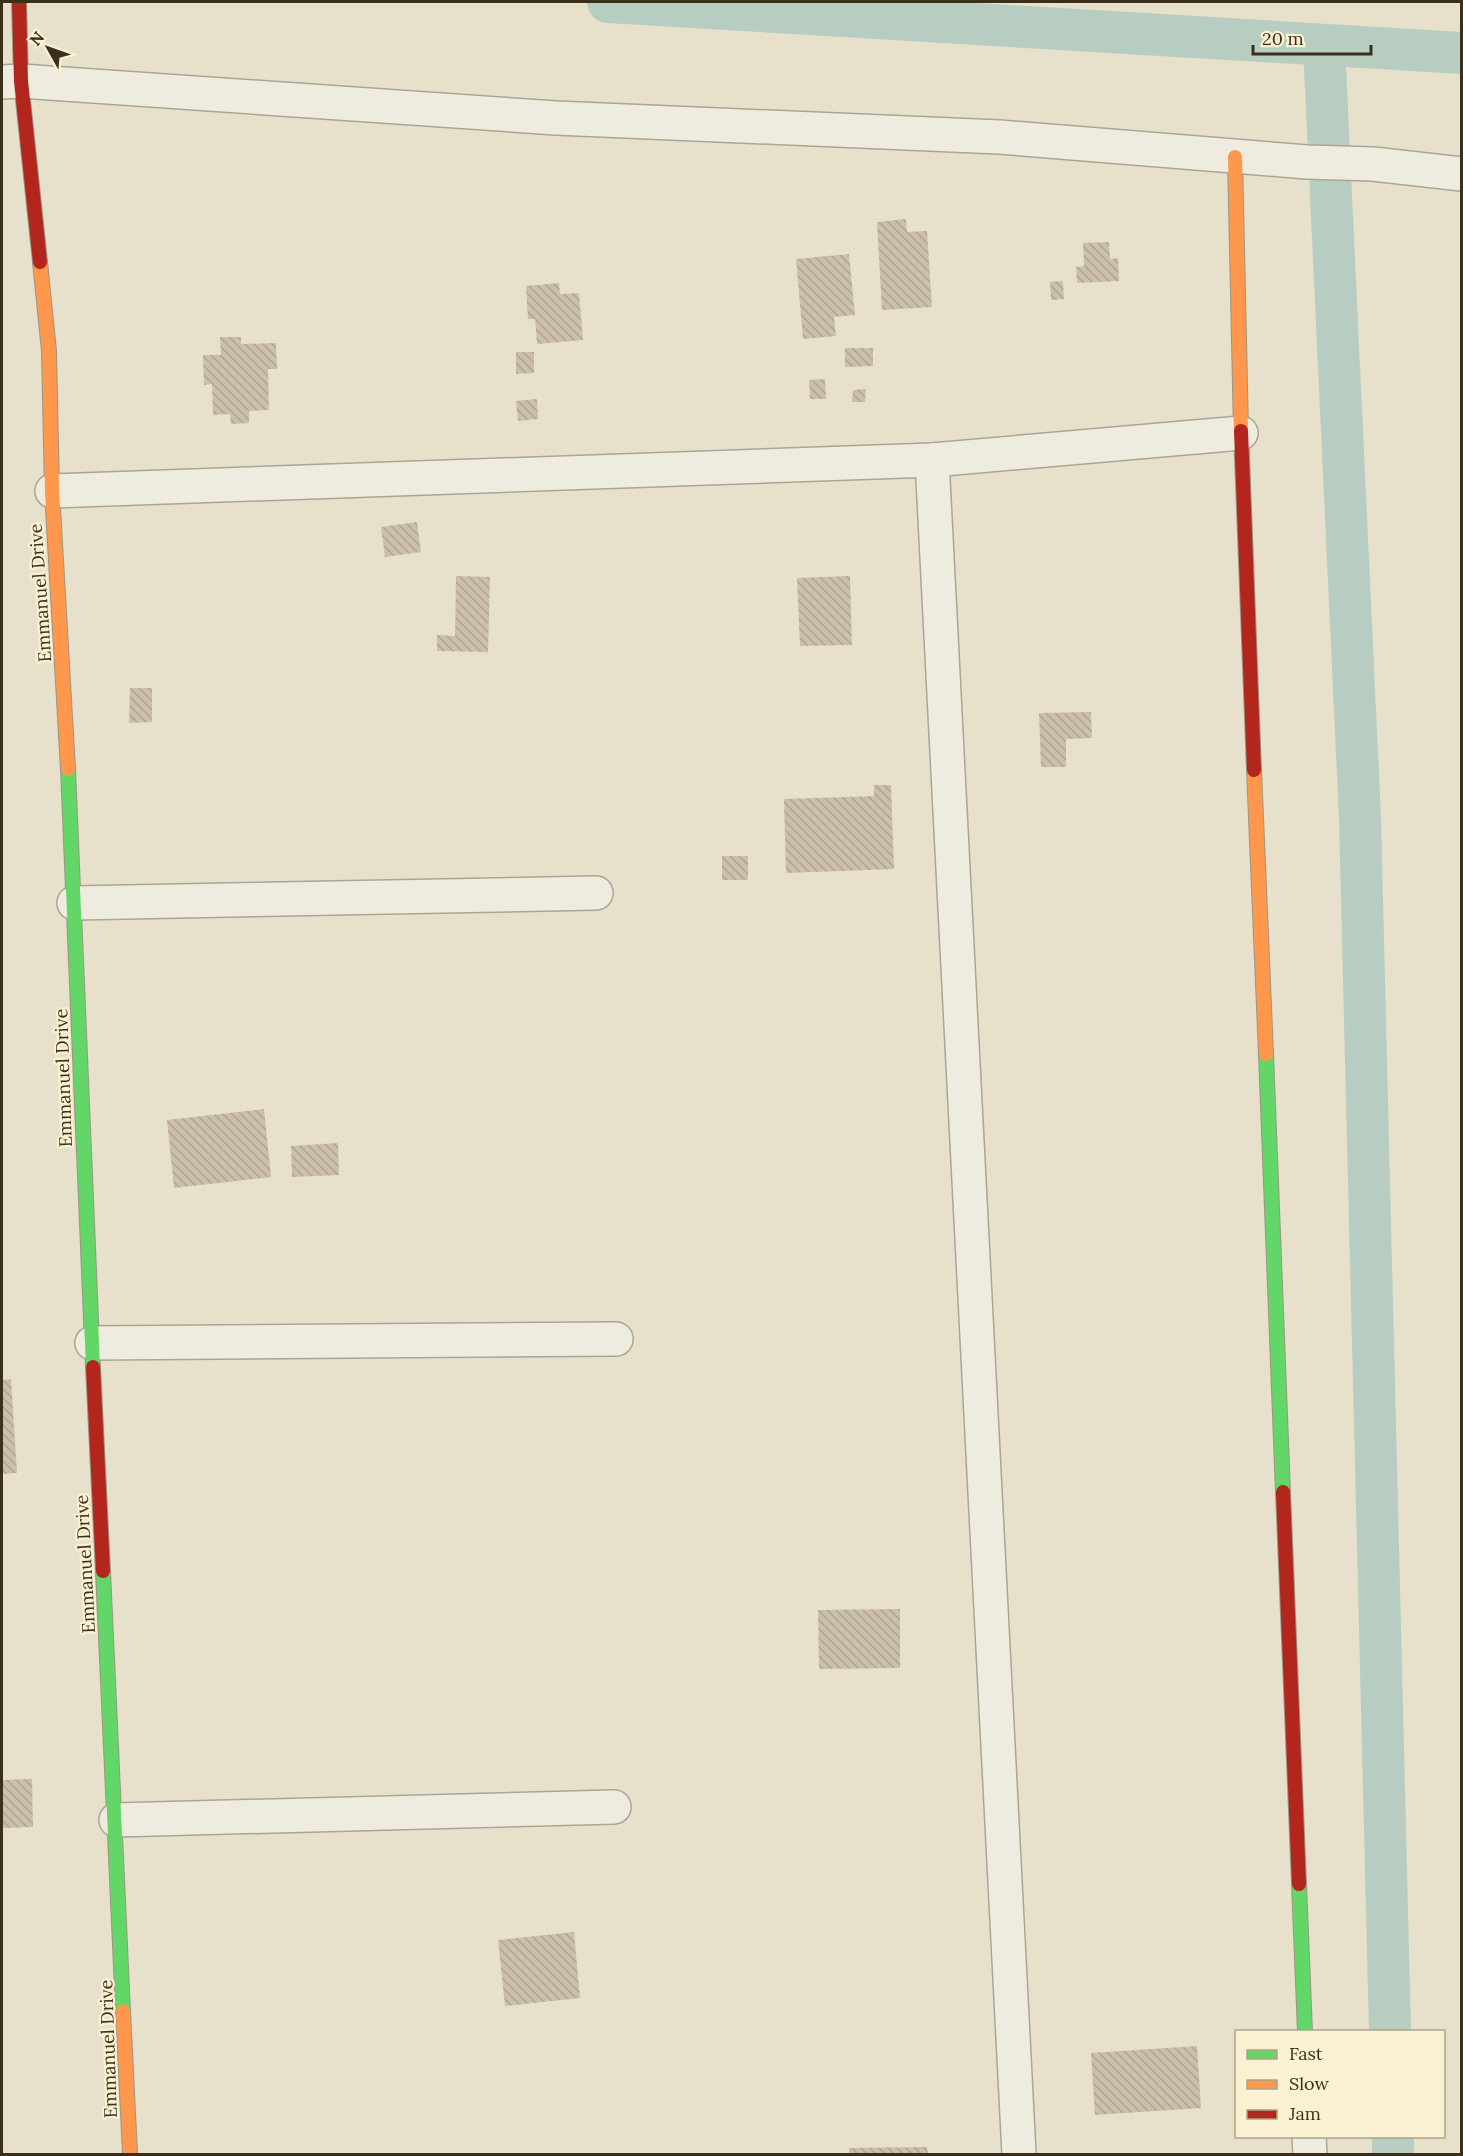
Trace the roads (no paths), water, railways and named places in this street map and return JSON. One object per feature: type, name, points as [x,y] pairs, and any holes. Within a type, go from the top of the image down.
[{"type":"street","name":"Emmanuel Drive","points":[[19,2],[11,82],[49,351],[51,492],[67,740],[92,1343],[130,2154]]},
{"type":"street","points":[[11,82],[555,118],[999,137],[1235,157],[1373,164],[1461,174]]},
{"type":"street","points":[[1235,157],[1241,433],[1305,2030]]},
{"type":"street","points":[[51,492],[932,460],[1241,433]]},
{"type":"street","points":[[932,460],[1019,2154]]},
{"type":"street","points":[[74,903],[596,893]]},
{"type":"street","points":[[92,1343],[616,1340]]},
{"type":"street","points":[[116,1820],[614,1807]]},
{"type":"street","points":[[1309,2138],[1310,2154]]},
{"type":"waterway","points":[[608,2],[1462,53]]},
{"type":"waterway","points":[[1324,45],[1360,818],[1390,2030]]},
{"type":"waterway","points":[[1393,2138],[1393,2154]]}]
